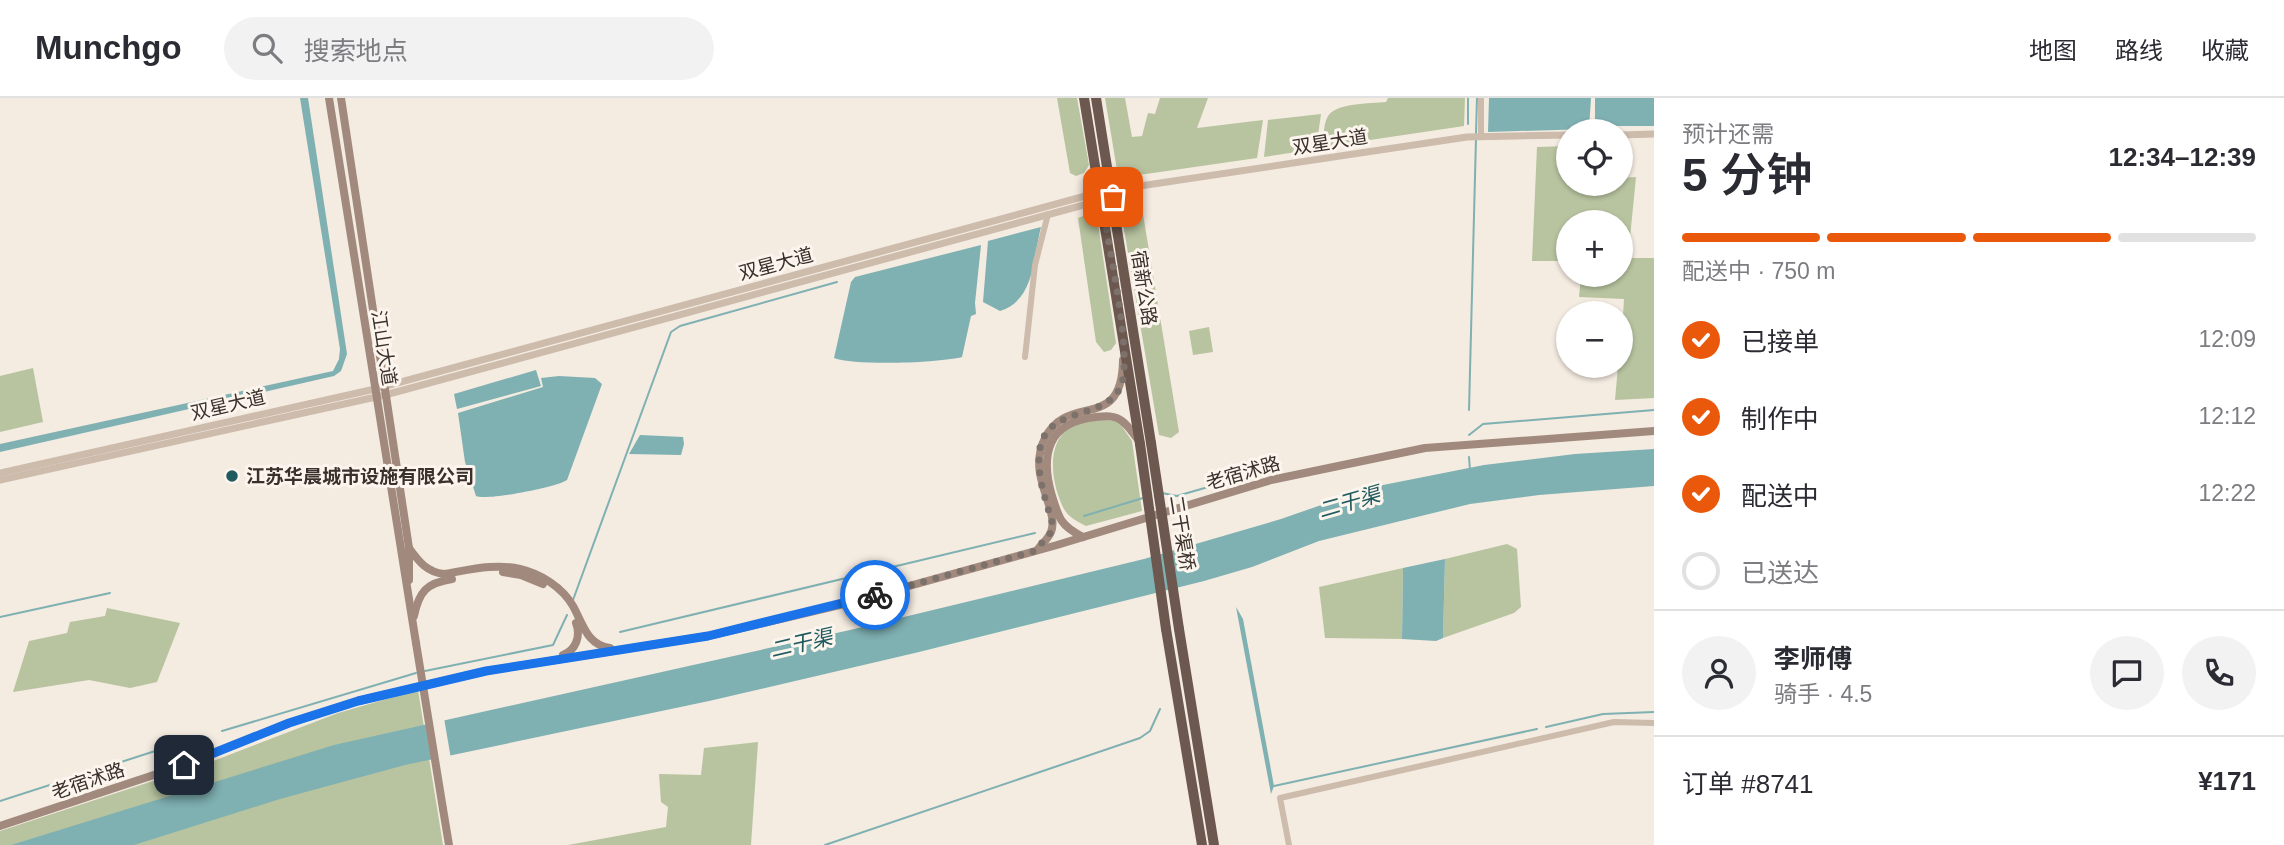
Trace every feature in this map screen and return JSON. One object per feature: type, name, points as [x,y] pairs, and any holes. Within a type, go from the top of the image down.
[{"type":"highway","name":"宿新公路","points":[[1084,98],[1123,343],[1143,443]]},
{"type":"highway","name":"宿新公路","points":[[1096,98],[1112,194],[1143,443]]},
{"type":"highway","name":"二干渠桥","points":[[1143,443],[1166,629],[1202,845]]},
{"type":"highway","name":"二干渠桥","points":[[1143,443],[1179,629],[1214,845]]},
{"type":"main road","name":"江山大道","points":[[329,98],[409,548],[409,603]]},
{"type":"main road","name":"江山大道","points":[[341,98],[409,603],[449,845]]},
{"type":"main road","points":[[1035,551],[1052,531],[1038,464],[1040,449],[1048,432],[1061,420],[1098,408],[1116,397],[1123,380],[1123,343]]},
{"type":"main road","points":[[1083,537],[1064,526],[1058,516],[1046,474],[1046,457],[1050,443],[1061,429],[1073,422],[1106,415],[1124,422],[1143,443]]},
{"type":"main road","name":"老宿沭路","points":[[0,826],[184,765],[289,723],[358,701],[442,680],[554,659],[708,636],[844,604],[1035,551],[1271,480],[1425,448],[1654,431]]},
{"type":"main road","points":[[409,548],[421,563],[436,573],[494,566],[519,568],[537,574],[564,594],[589,637],[596,644],[631,649]]},
{"type":"main road","points":[[412,623],[417,600],[427,586],[443,580],[497,571],[521,575],[548,587],[560,596],[578,628],[589,643],[601,652]]},
{"type":"main road","points":[[554,659],[571,652],[578,638],[578,628]]},
{"type":"street","points":[[1478,137],[1481,98]]},
{"type":"street","points":[[1633,135],[1654,134]]},
{"type":"street","name":"双星大道","points":[[0,480],[380,392],[1101,195],[1478,137],[1556,135]]},
{"type":"street","points":[[1025,357],[1035,265],[1049,209]]},
{"type":"street","name":"双星大道","points":[[0,473],[380,392]]},
{"type":"street","points":[[1289,845],[1280,798],[1614,722],[1654,723]]},
{"type":"green space","points":[[1057,98],[1077,98],[1089,165],[1084,173],[1076,176],[1070,173]]},
{"type":"green space","points":[[1105,98],[1125,98],[1132,137],[1142,136],[1148,113],[1155,114],[1160,98],[1208,98],[1197,128],[1263,120],[1257,158],[1139,175],[1134,179],[1126,178],[1117,170]]},
{"type":"green space","points":[[1388,98],[1465,98],[1464,126],[1323,147],[1325,125],[1331,113],[1345,106],[1386,102]]},
{"type":"green space","points":[[1321,114],[1316,149],[1264,157],[1268,120]]},
{"type":"green space","points":[[1556,146],[1556,196],[1633,196],[1633,177],[1636,177],[1633,210],[1556,210],[1556,261],[1532,261],[1537,147]]},
{"type":"green space","points":[[1136,193],[1140,196],[1179,432],[1171,438],[1159,435],[1119,200],[1124,195]]},
{"type":"green space","points":[[1086,215],[1098,224],[1116,343],[1111,350],[1104,352],[1096,342],[1078,218]]},
{"type":"green space","points":[[1633,258],[1654,258],[1654,398],[1615,400],[1617,378],[1633,378],[1633,301],[1579,297],[1580,287],[1633,287]]},
{"type":"green space","points":[[1209,327],[1213,352],[1193,355],[1189,331]]},
{"type":"green space","points":[[33,368],[43,422],[0,432],[0,376]]},
{"type":"green space","points":[[1089,421],[1119,422],[1132,441],[1142,511],[1086,526],[1068,514],[1060,500],[1054,477],[1054,454],[1062,434],[1071,427]]},
{"type":"green space","points":[[1507,544],[1517,549],[1521,607],[1514,613],[1443,638],[1445,559]]},
{"type":"green space","points":[[1403,568],[1402,639],[1325,638],[1319,587]]},
{"type":"green space","points":[[107,608],[180,623],[157,682],[130,688],[89,680],[13,692],[29,641],[67,633],[70,622],[105,616]]},
{"type":"green space","points":[[418,690],[443,845],[0,845],[0,831],[208,763],[338,713]]},
{"type":"green space","points":[[758,742],[751,845],[568,845],[666,827],[668,807],[661,802],[659,774],[701,775],[704,748]]},
{"type":"water","points":[[300,98],[308,98],[347,354],[341,371],[334,376],[0,452],[0,444],[333,371],[340,349]]},
{"type":"water","points":[[1489,98],[1591,98],[1590,119],[1556,119],[1556,130],[1488,132]]},
{"type":"water","points":[[1595,98],[1654,98],[1654,126],[1633,126],[1633,119],[1595,119]]},
{"type":"water","points":[[1041,227],[1031,276],[1020,298],[1000,311],[983,302],[988,241]]},
{"type":"water","points":[[981,245],[976,314],[971,316],[962,357],[897,363],[834,358],[851,282],[855,277]]},
{"type":"water","points":[[536,370],[541,386],[457,409],[454,394]]},
{"type":"water","points":[[541,378],[595,378],[602,384],[567,480],[522,492],[493,497],[476,496],[465,462],[458,413],[543,387]]},
{"type":"water","points":[[640,435],[683,437],[681,455],[629,454]]},
{"type":"water","name":"二干渠","points":[[1654,449],[1654,486],[1539,495],[1470,504],[1319,541],[1252,567],[1204,581],[919,652],[709,701],[405,765],[280,799],[134,845],[11,845],[334,745],[850,630],[1144,559],[1281,519],[1373,487],[1484,465],[1575,454]]},
{"type":"water","points":[[1445,559],[1443,638],[1436,641],[1402,639],[1403,568]]},
{"type":"water","points":[[1236,607],[1243,619],[1274,786],[1271,794]]},
{"type":"pier","points":[[444,718],[451,759],[433,763],[426,722]]},
{"type":"waterway","points":[[1468,98],[1468,124]]},
{"type":"waterway","points":[[1476,133],[1477,98]]},
{"type":"waterway","points":[[1469,410],[1476,138]]},
{"type":"waterway","points":[[573,600],[671,332],[680,326],[837,282]]},
{"type":"waterway","points":[[1469,435],[1483,424],[1654,410]]},
{"type":"waterway","points":[[1469,457],[1470,470]]},
{"type":"waterway","points":[[1162,493],[1177,496],[1215,485]]},
{"type":"waterway","points":[[1084,516],[1143,498]]},
{"type":"waterway","points":[[620,632],[1035,533]]},
{"type":"waterway","points":[[0,617],[110,593]]},
{"type":"waterway","points":[[425,671],[553,645],[567,615]]},
{"type":"waterway","points":[[222,731],[416,673]]},
{"type":"waterway","points":[[825,845],[1140,738],[1150,731],[1160,709]]},
{"type":"waterway","points":[[1546,727],[1603,714],[1654,712]]},
{"type":"waterway","points":[[1274,786],[1537,729]]},
{"type":"waterway","points":[[0,801],[180,743]]},
{"type":"way so far","points":[[875,595],[1035,551],[1052,531],[1038,464],[1040,449],[1048,432],[1061,420],[1071,414],[1109,403],[1116,397],[1123,380],[1123,343],[1100,192],[1112,191],[1113,197]]},
{"type":"place","name":"江苏华晨城市设施有限公司","points":[[232,476]]},
{"type":"route","points":[[184,765],[289,723],[358,701],[442,680],[554,659],[675,643],[875,595]]}]
